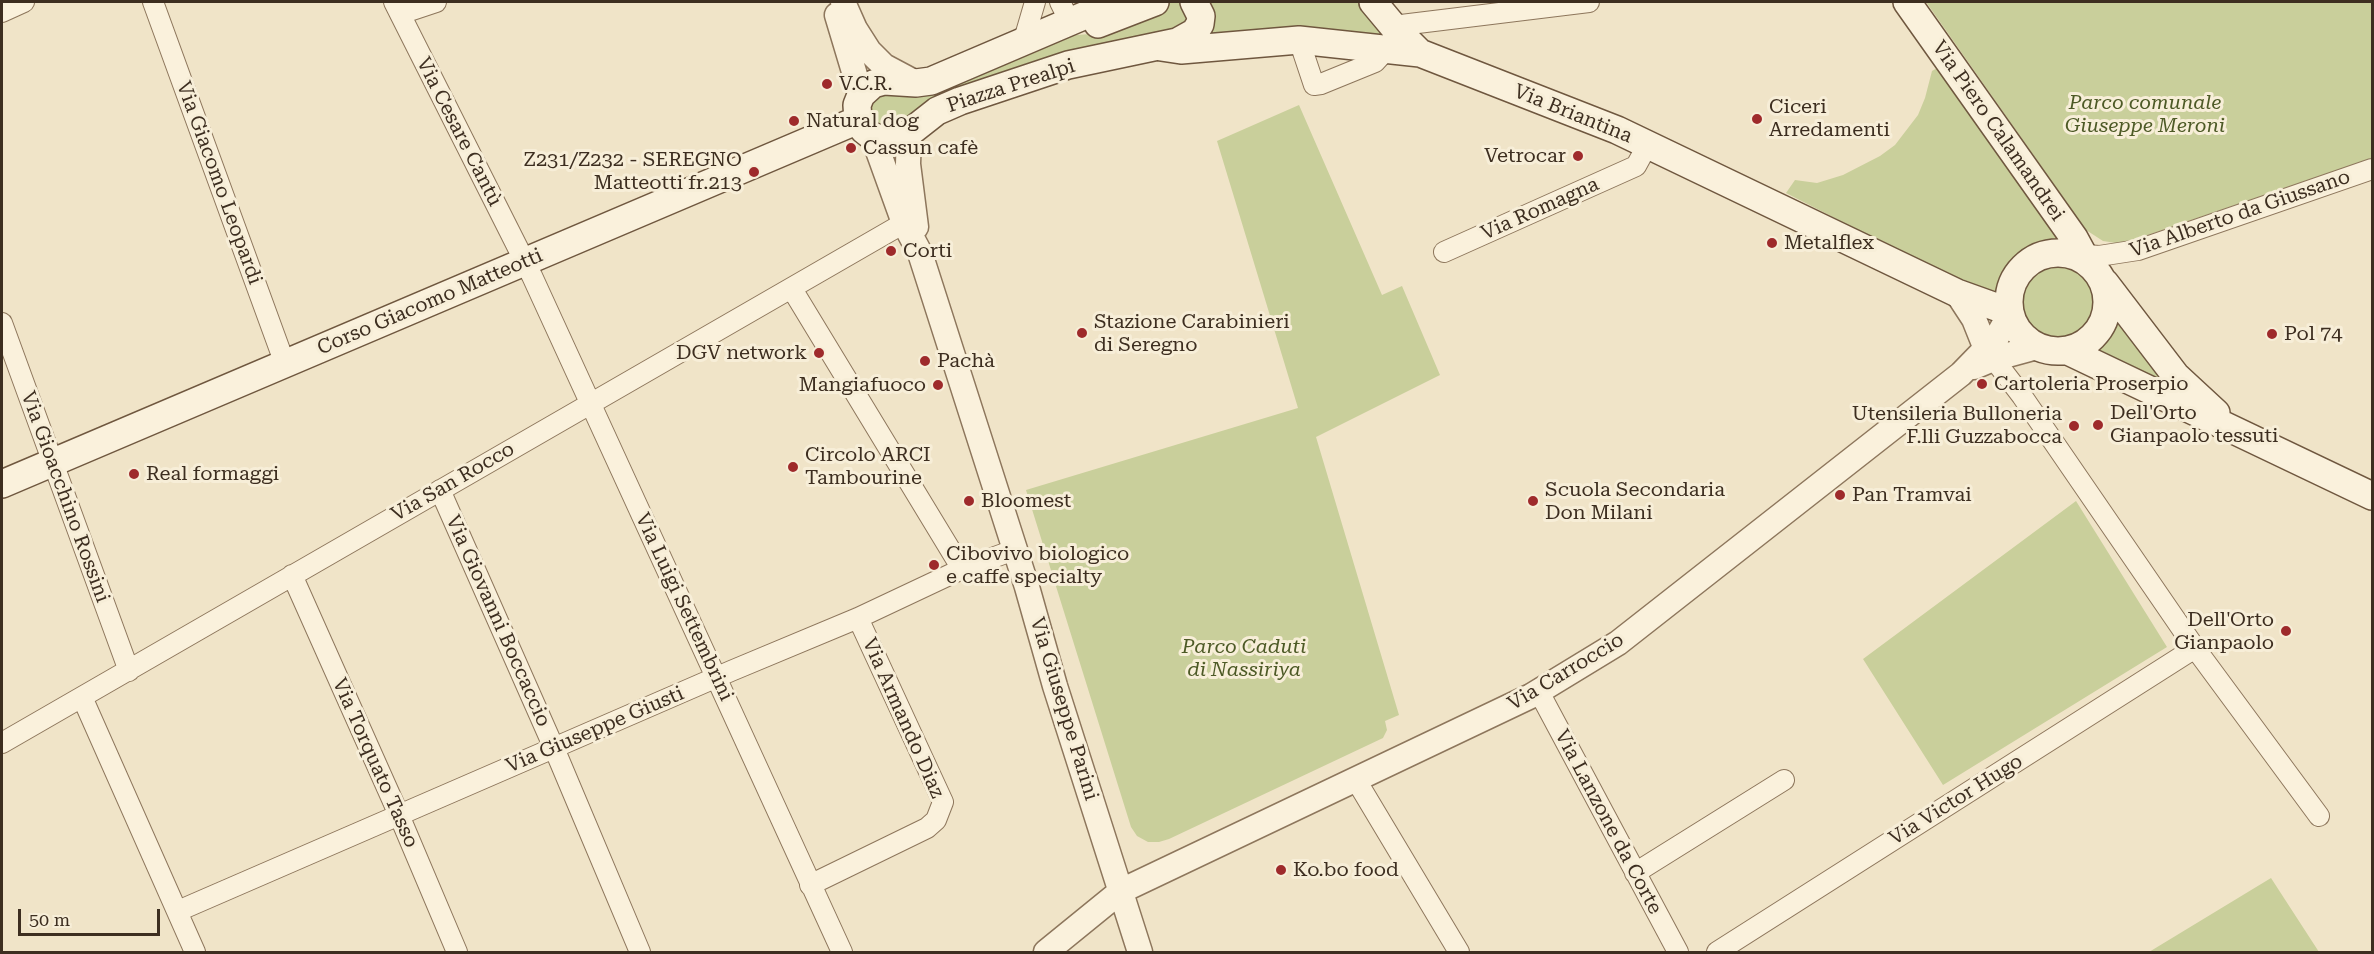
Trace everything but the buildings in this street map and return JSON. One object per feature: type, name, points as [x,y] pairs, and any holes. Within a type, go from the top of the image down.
[{"type":"main road","points":[[1065,12],[1116,2]]},
{"type":"main road","name":"Piazza Prealpi","points":[[864,117],[873,84],[884,81],[916,83],[946,76],[1023,43],[1065,12],[1097,24],[1155,2]]},
{"type":"main road","name":"Piazza Prealpi","points":[[909,134],[937,111],[960,101],[1068,66],[1177,42],[1195,32],[1201,16],[1194,2]]},
{"type":"main road","points":[[1161,47],[1180,50],[1299,40],[1390,38],[1373,2]]},
{"type":"main road","name":"Via Piero Calamandrei","points":[[1907,2],[2086,263]]},
{"type":"main road","name":"Via Briantina","points":[[1390,38],[1642,155],[1957,293],[2010,313]]},
{"type":"main road","name":"Corso Giacomo Matteotti","points":[[2,483],[864,117]]},
{"type":"main road","points":[[864,117],[885,139],[909,134]]},
{"type":"main road","points":[[2240,432],[2176,376],[2086,263],[2055,252],[2044,254],[2022,268],[2012,284],[2008,300],[2010,313],[2028,350],[2068,351],[2373,496]]},
{"type":"main road","points":[[2068,351],[2090,340],[2102,325],[2107,306],[2106,290],[2086,263]]},
{"type":"street","points":[[2,12],[24,2]]},
{"type":"street","name":"Via Giacomo Leopardi","points":[[153,2],[285,364]]},
{"type":"street","points":[[397,8],[436,2]]},
{"type":"street","name":"Via Giuseppe Parini","points":[[833,2],[864,117],[904,223],[920,253]]},
{"type":"street","points":[[843,2],[855,29],[869,51],[885,66],[916,83]]},
{"type":"street","points":[[1023,43],[1035,2]]},
{"type":"street","points":[[1299,40],[1314,85],[1375,62],[1390,38],[1589,2]]},
{"type":"street","name":"Via Cesare Cantù","points":[[397,8],[525,262]]},
{"type":"street","name":"Via Giuseppe Parini","points":[[909,134],[908,164],[920,253],[1140,952]]},
{"type":"street","name":"Via Romagna","points":[[1444,252],[1642,155]]},
{"type":"street","name":"Via Alberto da Giussano","points":[[2086,263],[2138,250],[2373,169]]},
{"type":"street","name":"Via San Rocco","points":[[2,743],[904,223]]},
{"type":"street","name":"Via Luigi Settembrini","points":[[525,262],[842,952]]},
{"type":"street","points":[[792,289],[962,569]]},
{"type":"street","points":[[1957,293],[1974,319],[1989,354],[2022,396],[2195,648],[2319,816]]},
{"type":"street","name":"Via Carroccio","points":[[1046,952],[1121,891],[1539,692],[1618,644],[1989,354],[2010,313]]},
{"type":"street","name":"Via Gioacchino Rossini","points":[[2,323],[129,671]]},
{"type":"street","points":[[2022,396],[2014,372],[2028,350]]},
{"type":"street","name":"Via Carroccio","points":[[1989,354],[2028,350]]},
{"type":"street","name":"Via Giovanni Boccaccio","points":[[440,490],[554,748],[640,952]]},
{"type":"street","name":"Via Giuseppe Giusti","points":[[178,911],[858,618],[962,569],[1014,550]]},
{"type":"street","name":"Via Torquato Tasso","points":[[292,575],[399,814],[457,952]]},
{"type":"street","name":"Via Armando Diaz","points":[[810,885],[927,828],[936,820],[943,802],[858,618]]},
{"type":"street","name":"Via Victor Hugo","points":[[1717,952],[2195,648]]},
{"type":"street","name":"Via Lanzone da Corte","points":[[1539,692],[1678,952]]},
{"type":"street","points":[[82,697],[195,952]]},
{"type":"street","points":[[1356,780],[1459,952]]},
{"type":"street","points":[[1635,873],[1784,780]]},
{"type":"green space","points":[[1171,2],[1185,2],[1194,22],[906,128],[869,125],[866,98],[1051,37],[1090,34]]},
{"type":"green space","points":[[1204,2],[1359,2],[1387,36],[1209,39]]},
{"type":"green space","name":"Parco comunale Giuseppe Meroni","points":[[1926,2],[2372,2],[2372,158],[2122,244],[2103,241],[2086,230]]},
{"type":"green space","points":[[1939,67],[2059,239],[2027,247],[2008,265],[1997,301],[1786,193],[1795,180],[1817,183],[1843,175],[1880,156],[1895,145],[1918,115],[1932,71]]},
{"type":"green space","name":"Parco Caduti di Nassiriya","points":[[1299,105],[1382,295],[1402,286],[1440,375],[1316,437],[1399,715],[1385,721],[1387,730],[1383,738],[1169,839],[1148,842],[1137,836],[1131,827],[1026,490],[1298,408],[1217,141]]},
{"type":"green space","points":[[2050,262],[2066,262],[2080,268],[2091,279],[2097,293],[2097,309],[2091,323],[2080,334],[2066,340],[2050,340],[2036,334],[2025,323],[2019,309],[2019,293],[2025,279],[2036,268]]},
{"type":"green space","points":[[2117,307],[2204,407],[2087,354],[2096,347],[2114,322]]},
{"type":"green space","points":[[2076,501],[2167,647],[1943,785],[1863,659]]},
{"type":"green space","points":[[2271,878],[2319,952],[2149,952]]},
{"type":"place","name":"V.C.R.","points":[[827,84]]},
{"type":"place","name":"Ciceri Arredamenti","points":[[1757,119]]},
{"type":"place","name":"Natural dog","points":[[794,121]]},
{"type":"place","name":"Cassun cafè","points":[[851,148]]},
{"type":"place","name":"Vetrocar","points":[[1578,156]]},
{"type":"place","name":"Z231/Z232 - SEREGNO Matteotti fr.213","points":[[754,172]]},
{"type":"place","name":"Metalflex","points":[[1772,243]]},
{"type":"place","name":"Corti","points":[[891,251]]},
{"type":"place","name":"Stazione Carabinieri di Seregno","points":[[1082,333]]},
{"type":"place","name":"Pol 74","points":[[2272,334]]},
{"type":"place","name":"DGV network","points":[[819,353]]},
{"type":"place","name":"Pachà","points":[[925,361]]},
{"type":"place","name":"Cartoleria Proserpio","points":[[1982,384]]},
{"type":"place","name":"Mangiafuoco","points":[[938,385]]},
{"type":"place","name":"Dell'Orto Gianpaolo tessuti","points":[[2098,425]]},
{"type":"place","name":"Utensileria Bulloneria F.lli Guzzabocca","points":[[2074,426]]},
{"type":"place","name":"Circolo ARCI Tambourine","points":[[793,467]]},
{"type":"place","name":"Real formaggi","points":[[134,474]]},
{"type":"place","name":"Pan Tramvai","points":[[1840,495]]},
{"type":"place","name":"Bloomest","points":[[969,501]]},
{"type":"place","name":"Scuola Secondaria Don Milani","points":[[1533,501]]},
{"type":"place","name":"Cibovivo biologico e caffe specialty","points":[[934,565]]},
{"type":"place","name":"Dell'Orto Gianpaolo","points":[[2286,631]]},
{"type":"place","name":"Ko.bo food","points":[[1281,870]]}]
